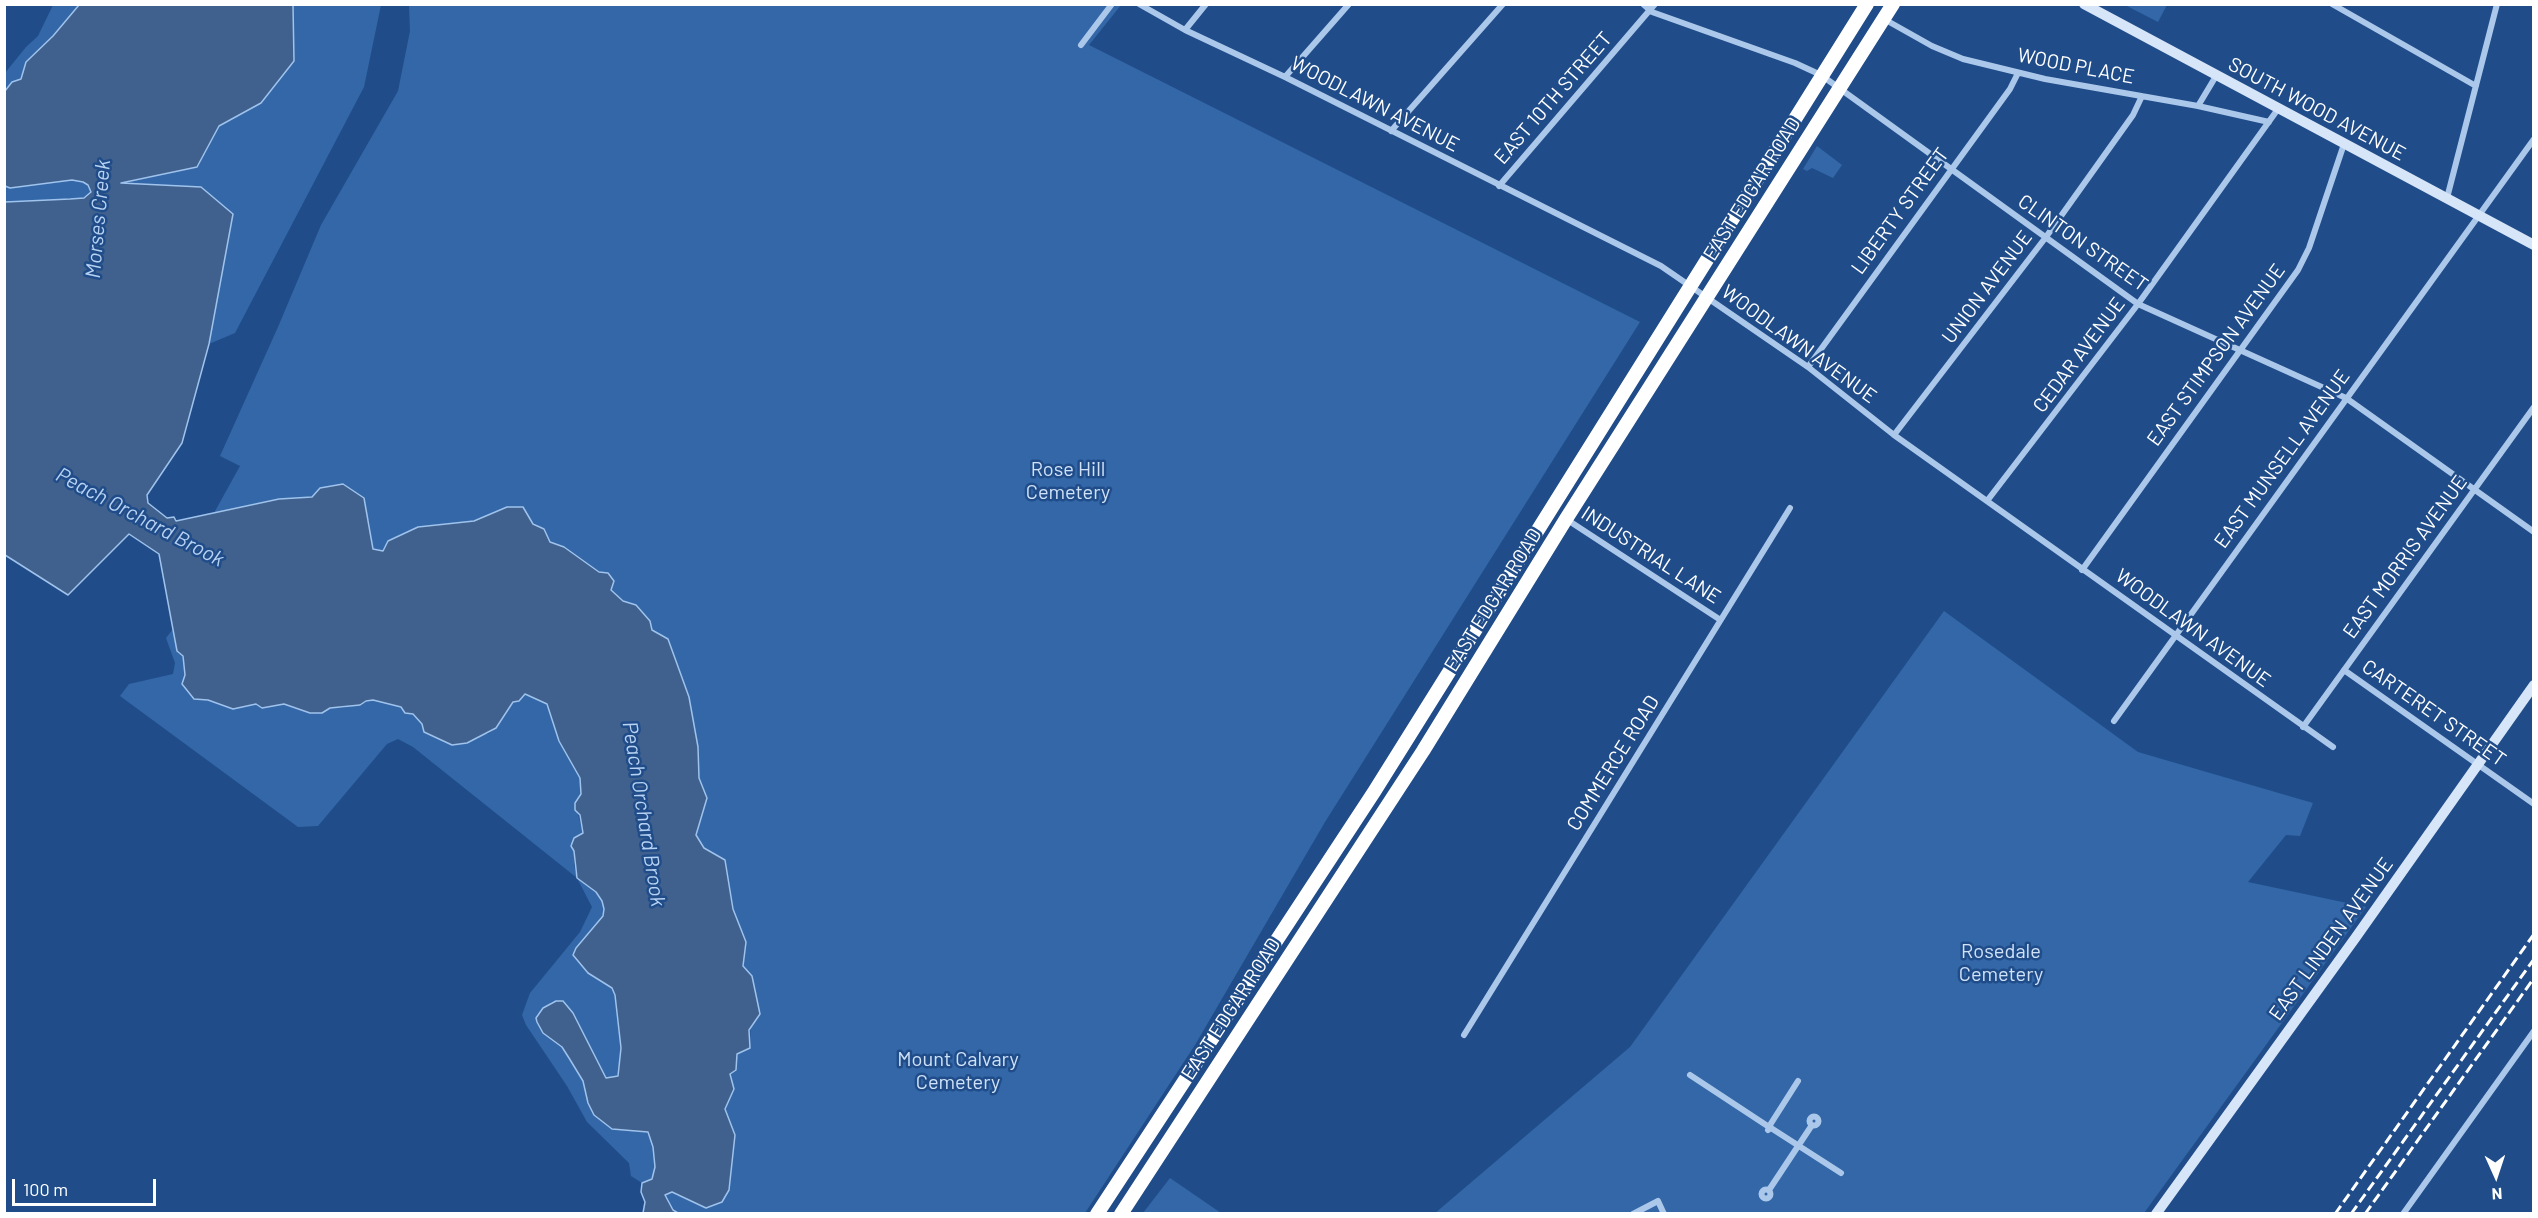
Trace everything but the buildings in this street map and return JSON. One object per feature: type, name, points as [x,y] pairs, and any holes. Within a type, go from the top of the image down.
[{"type":"highway","name":"EAST EDGAR ROAD","points":[[1097,1214],[1374,792],[1689,285],[1867,4]]},
{"type":"highway","name":"EAST EDGAR ROAD","points":[[1121,1214],[1423,752],[1566,519],[1893,4]]},
{"type":"street","points":[[1081,45],[1112,4]]},
{"type":"street","name":"WOODLAWN AVENUE","points":[[1139,4],[1185,30],[1285,77],[1662,266],[1808,367],[1894,435],[2333,747]]},
{"type":"street","points":[[1185,30],[1206,4]]},
{"type":"street","points":[[1285,77],[1349,4]]},
{"type":"street","points":[[1391,131],[1503,4]]},
{"type":"street","name":"CLINTON STREET","points":[[1643,4],[1650,10],[1795,63],[1821,75],[2138,304],[2346,398],[2534,532]]},
{"type":"street","name":"EAST 10TH STREET","points":[[1499,186],[1655,4]]},
{"type":"street","name":"SOUTH WOOD AVENUE","points":[[2084,4],[2534,245]]},
{"type":"street","points":[[2332,4],[2476,86]]},
{"type":"street","points":[[2446,199],[2497,4]]},
{"type":"street","name":"WOOD PLACE","points":[[1884,19],[1955,56],[2018,73],[2198,106],[2269,122]]},
{"type":"street","name":"LIBERTY STREET","points":[[1808,367],[2010,89],[2018,73]]},
{"type":"street","points":[[2198,106],[2216,76]]},
{"type":"street","name":"UNION AVENUE","points":[[1894,435],[2046,237],[2133,115],[2142,96]]},
{"type":"street","name":"CEDAR AVENUE","points":[[1987,501],[2138,304],[2278,109]]},
{"type":"street","name":"EAST MUNSELL AVENUE","points":[[2114,721],[2534,139]]},
{"type":"street","name":"EAST STIMPSON AVENUE","points":[[2082,570],[2298,270],[2309,248],[2344,144]]},
{"type":"street","name":"EAST MORRIS AVENUE","points":[[2303,727],[2534,407]]},
{"type":"street","name":"COMMERCE ROAD","points":[[1464,1035],[1790,507]]},
{"type":"street","name":"INDUSTRIAL LANE","points":[[1566,519],[1719,619]]},
{"type":"street","name":"CARTERET STREET","points":[[2344,670],[2534,804]]},
{"type":"street","name":"EAST LINDEN AVENUE","points":[[2156,1214],[2534,685]]},
{"type":"street","points":[[2403,1214],[2534,1031]]},
{"type":"street","points":[[1690,1075],[1841,1173]]},
{"type":"street","points":[[1769,1126],[1798,1081]]},
{"type":"street","points":[[1769,1190],[1812,1125]]},
{"type":"street","points":[[1632,1214],[1658,1201],[1664,1214]]},
{"type":"green space","points":[[53,5],[79,5],[53,36],[26,62],[21,80],[12,82],[5,91],[5,73],[38,36]]},
{"type":"green space","points":[[293,5],[381,5],[364,87],[235,333],[209,344],[233,214],[118,184],[196,167],[219,126],[261,103],[294,61]]},
{"type":"green space","name":"Rose Hill Cemetery","points":[[409,5],[1121,5],[1089,45],[1640,322],[1325,822],[1195,1045],[1085,1213],[678,1214],[673,1210],[664,1194],[672,1192],[678,1196],[735,1135],[725,1109],[734,1089],[730,1074],[736,1070],[737,1054],[750,1048],[752,976],[743,966],[746,942],[733,909],[725,860],[704,848],[696,834],[707,798],[699,778],[698,747],[689,697],[636,605],[623,601],[611,590],[600,572],[564,547],[550,542],[544,529],[507,507],[474,521],[418,527],[383,551],[373,549],[369,520],[312,497],[279,499],[214,513],[240,466],[220,456],[321,225],[398,91],[410,31]]},
{"type":"green space","points":[[2125,5],[2167,5],[2158,22]]},
{"type":"green space","points":[[1817,146],[1842,165],[1833,178],[1812,168],[1807,171],[1803,169]]},
{"type":"green space","points":[[72,180],[88,185],[91,193],[84,198],[5,202],[4,186],[10,188]]},
{"type":"green space","name":"Rosedale Cemetery","points":[[1944,611],[2138,752],[2313,803],[2300,836],[2286,835],[2248,882],[2366,907],[2144,1213],[1434,1214],[1630,1047]]},
{"type":"green space","points":[[173,629],[177,650],[183,656],[185,675],[182,684],[194,699],[208,700],[233,709],[256,704],[262,708],[284,704],[310,713],[373,700],[401,707],[413,714],[422,724],[488,734],[496,728],[513,701],[525,694],[547,704],[559,741],[580,778],[581,794],[575,803],[583,833],[575,838],[574,864],[577,878],[413,747],[398,739],[387,744],[318,826],[298,827],[120,696],[129,684],[173,674],[175,663],[166,638]]},
{"type":"green space","points":[[577,878],[596,892],[604,909],[603,916],[573,955],[588,973],[613,988],[621,1048],[618,1076],[606,1078],[573,1013],[563,1001],[551,1002],[543,1033],[562,1047],[569,1058],[583,1081],[594,1115],[612,1129],[648,1131],[653,1147],[655,1167],[652,1179],[642,1183],[631,1176],[629,1163],[587,1122],[522,1015],[530,993],[580,932],[592,907]]},
{"type":"green space","points":[[1170,1178],[1221,1213],[1143,1213]]},
{"type":"water","points":[[79,5],[293,5],[294,61],[261,103],[219,126],[197,167],[121,183],[201,187],[233,214],[209,344],[182,443],[147,495],[148,503],[167,518],[174,517],[176,521],[279,499],[312,497],[320,488],[343,484],[364,498],[373,549],[383,551],[388,541],[418,527],[474,521],[507,507],[523,507],[533,524],[544,529],[550,542],[564,547],[599,572],[608,573],[614,581],[611,590],[623,601],[636,605],[650,621],[652,630],[668,639],[689,697],[698,747],[699,778],[707,798],[696,835],[704,848],[725,860],[733,909],[746,942],[743,966],[752,976],[760,1014],[749,1030],[750,1048],[737,1054],[736,1070],[730,1074],[734,1089],[725,1109],[735,1135],[729,1190],[722,1202],[706,1208],[672,1192],[665,1195],[673,1210],[678,1213],[643,1213],[645,1202],[641,1192],[642,1183],[652,1179],[655,1167],[653,1147],[648,1132],[612,1129],[594,1115],[588,1103],[583,1081],[569,1058],[562,1047],[543,1033],[537,1022],[536,1018],[543,1008],[556,1001],[563,1001],[573,1013],[606,1078],[618,1076],[621,1048],[615,995],[612,988],[588,973],[573,955],[576,948],[603,916],[604,909],[596,892],[577,878],[574,851],[571,846],[574,838],[583,833],[580,815],[575,810],[575,803],[581,794],[580,778],[559,741],[547,704],[525,694],[519,701],[513,702],[496,728],[467,743],[452,745],[424,732],[422,724],[413,714],[405,713],[401,707],[373,700],[360,705],[330,708],[322,713],[310,713],[284,704],[262,708],[256,704],[233,709],[208,700],[194,699],[182,684],[185,675],[183,656],[177,651],[159,554],[129,534],[68,595],[5,555],[5,202],[84,198],[91,192],[88,185],[72,180],[10,188],[5,186],[5,91],[12,82],[21,79],[26,62],[53,36]]},
{"type":"railway","points":[[2335,1214],[2534,934]]},
{"type":"railway","points":[[2351,1214],[2534,959]]},
{"type":"railway","points":[[2365,1214],[2534,978]]},
{"type":"water label","name":"Morses Creek","points":[[98,219]]},
{"type":"water label","name":"Peach Orchard Brook","points":[[140,517]]},
{"type":"water label","name":"Peach Orchard Brook","points":[[644,814]]},
{"type":"park label","name":"Mount Calvary Cemetery","points":[[958,1070]]}]
